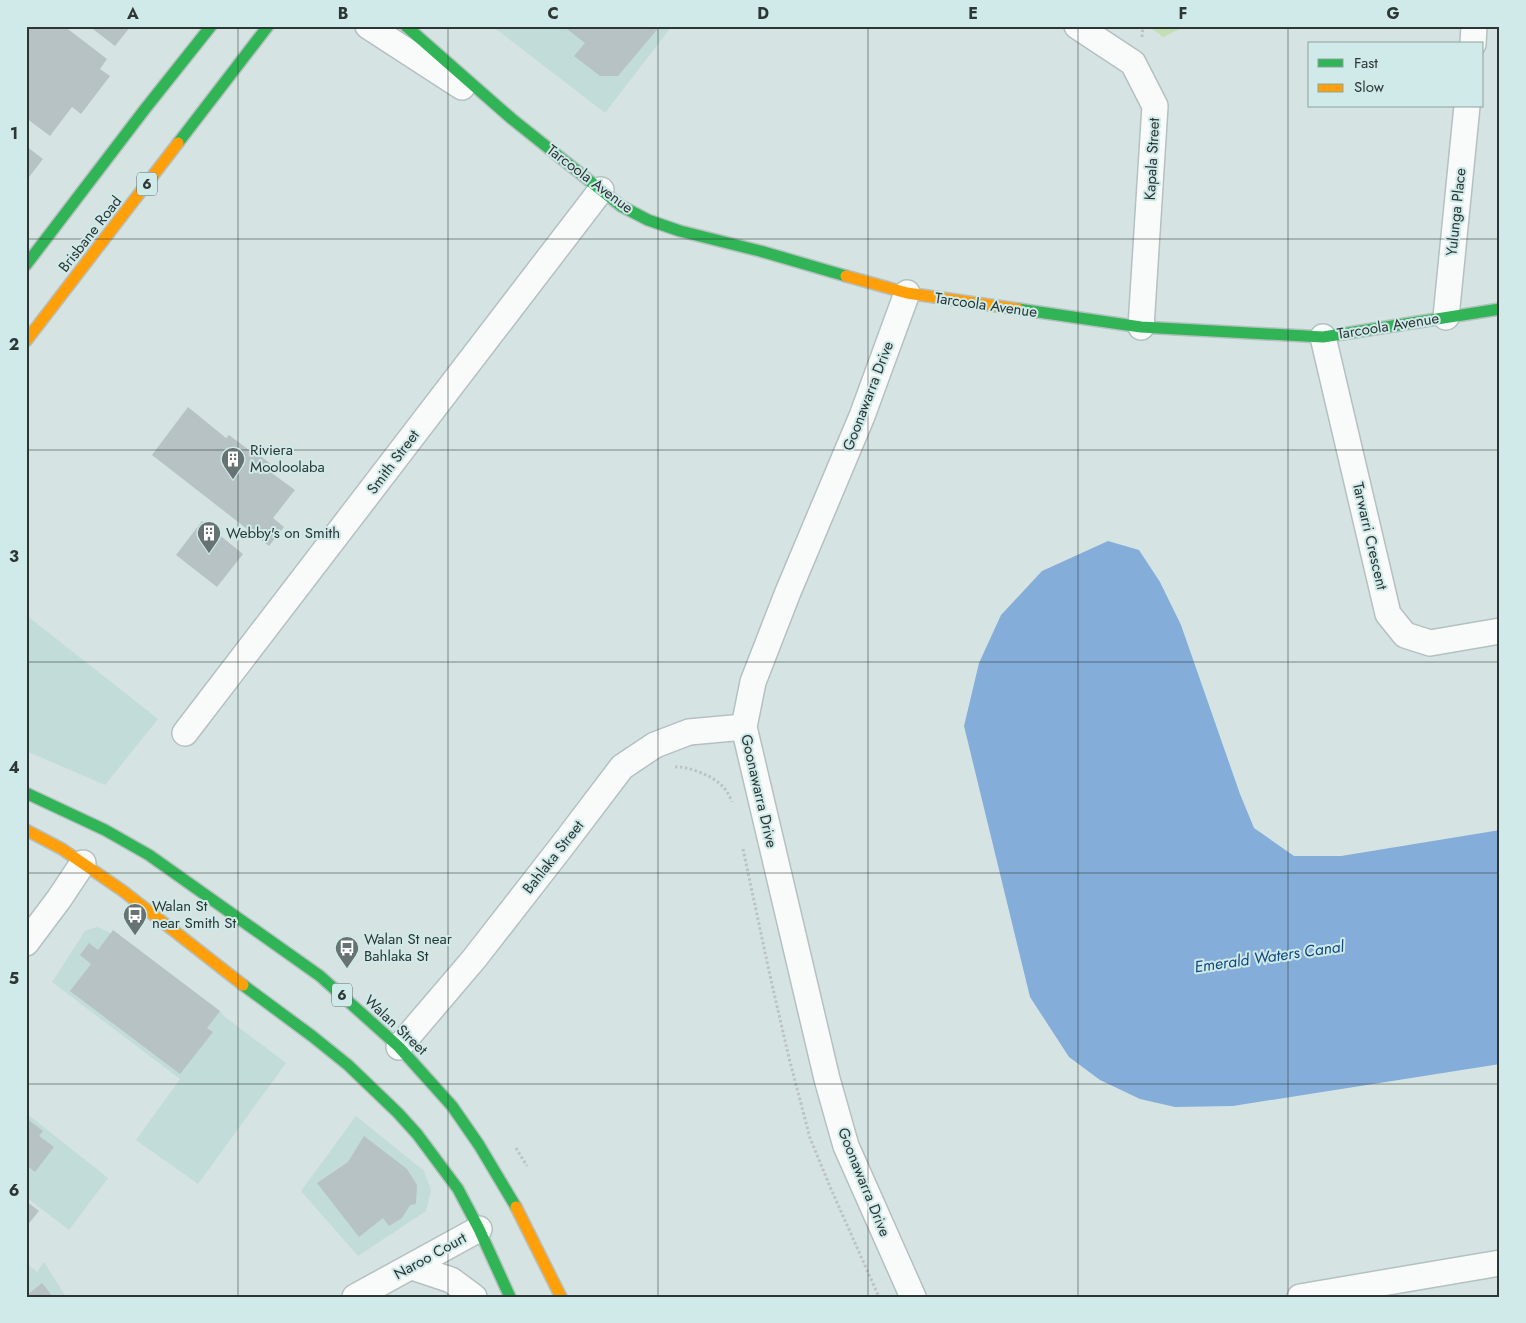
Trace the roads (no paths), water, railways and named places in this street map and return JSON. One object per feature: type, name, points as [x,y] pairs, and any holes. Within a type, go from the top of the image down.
[{"type":"main road","name":"Brisbane Road","points":[[26,265],[211,26]]},
{"type":"main road","name":"Brisbane Road","points":[[26,341],[268,26]]},
{"type":"main road","name":"Tarcoola Avenue","points":[[406,26],[512,119],[628,210],[680,231],[760,251],[907,293],[1141,327],[1323,337],[1500,309]]},
{"type":"main road","name":"Walan Street","points":[[26,793],[105,830],[149,855],[320,976],[400,1047],[452,1106],[479,1145],[561,1297]]},
{"type":"main road","points":[[26,830],[83,862],[123,891],[348,1065],[398,1113],[417,1134],[458,1189],[483,1227],[510,1297]]},
{"type":"street","name":"Tarcoola Avenue","points":[[368,26],[512,119]]},
{"type":"street","name":"Kapala Street","points":[[1077,26],[1133,63],[1155,106],[1141,327]]},
{"type":"street","points":[[1473,42],[1474,26]]},
{"type":"street","name":"Yulunga Place","points":[[1446,317],[1467,108]]},
{"type":"street","name":"Smith Street","points":[[185,734],[601,190]]},
{"type":"street","name":"Goonawarra Drive","points":[[907,293],[862,416],[760,664],[744,727],[824,1070],[846,1146],[913,1297]]},
{"type":"street","name":"Tarwarri Crescent","points":[[1323,337],[1388,614],[1405,635],[1430,643],[1500,631]]},
{"type":"street","name":"Bahlaka Street","points":[[400,1047],[474,959],[622,767],[655,745],[689,732],[744,727]]},
{"type":"street","points":[[26,943],[59,899],[83,862]]},
{"type":"street","name":"Naroo Court","points":[[355,1297],[483,1227]]},
{"type":"street","points":[[1300,1297],[1500,1262]]},
{"type":"street","points":[[412,1266],[451,1280],[474,1297]]},
{"type":"water","name":"Emerald Waters Canal","points":[[1108,541],[1139,550],[1160,582],[1181,625],[1240,794],[1254,828],[1294,856],[1341,856],[1500,830],[1500,1064],[1233,1106],[1175,1107],[1140,1099],[1100,1080],[1069,1057],[1030,997],[964,726],[979,663],[1001,615],[1042,571]]},
{"type":"place","name":"Riviera Mooloolaba","points":[[233,480]]},
{"type":"place","name":"Webby's on Smith","points":[[209,554]]},
{"type":"place","name":"Walan St near Smith St","points":[[135,936]]},
{"type":"place","name":"Walan St near Bahlaka St","points":[[347,969]]}]
